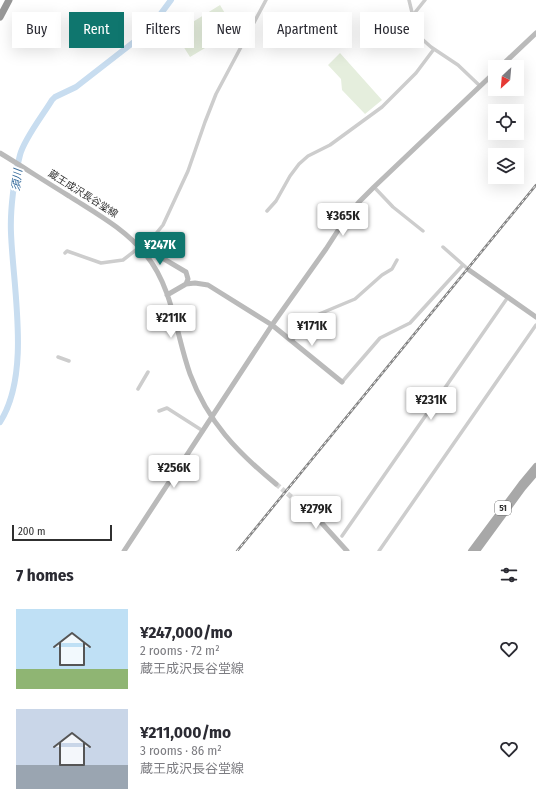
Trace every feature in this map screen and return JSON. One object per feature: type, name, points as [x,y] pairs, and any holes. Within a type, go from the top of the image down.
[{"type":"highway","points":[[0,6],[3,0]]},
{"type":"highway","points":[[0,17],[8,0]]},
{"type":"main road","name":"51","points":[[471,551],[516,490],[536,466]]},
{"type":"main road","name":"51","points":[[478,551],[523,488],[536,473]]},
{"type":"street","points":[[65,253],[67,251],[106,263],[123,260],[154,236],[163,225],[192,162],[216,94],[266,0]]},
{"type":"street","points":[[409,0],[412,12]]},
{"type":"street","points":[[415,12],[425,0]]},
{"type":"street","points":[[507,60],[536,33]]},
{"type":"street","points":[[424,40],[434,50],[458,65],[480,86]]},
{"type":"street","points":[[267,212],[276,201],[290,176],[299,164],[308,156],[330,145],[382,107],[416,73],[434,50]]},
{"type":"street","points":[[124,551],[272,325],[346,218],[374,187],[488,79]]},
{"type":"street","name":"蔵王成沢長谷堂線","points":[[0,153],[119,228],[141,247],[156,270],[167,295],[190,373],[200,398],[212,418],[238,451],[276,484]]},
{"type":"street","points":[[374,187],[393,207],[423,231]]},
{"type":"street","points":[[141,247],[186,272],[188,279],[186,284]]},
{"type":"street","points":[[443,247],[469,270],[536,317]]},
{"type":"street","points":[[292,341],[312,317],[355,299],[382,275],[392,269],[397,260]]},
{"type":"street","points":[[167,295],[186,284],[195,283],[208,285],[272,325],[342,382],[380,338],[410,323],[463,265]]},
{"type":"street","points":[[342,536],[508,297]]},
{"type":"street","points":[[379,551],[536,325]]},
{"type":"street","points":[[58,357],[69,361]]},
{"type":"street","points":[[138,389],[148,372]]},
{"type":"street","points":[[159,411],[167,408],[202,431]]},
{"type":"street","points":[[294,499],[319,520],[347,551]]},
{"type":"green space","points":[[220,5],[224,12],[209,12]]},
{"type":"green space","points":[[202,16],[202,48],[205,48],[190,57],[184,48],[194,48],[194,21]]},
{"type":"green space","points":[[340,53],[382,100],[365,114],[342,90],[341,79],[328,65]]},
{"type":"waterway","name":"須川","points":[[0,422],[9,402],[15,380],[18,356],[17,304],[12,255],[11,224],[14,184],[22,149],[34,127],[52,100],[55,97],[76,87],[148,31],[171,0]]},
{"type":"tunnel","points":[[276,484],[294,499]]},
{"type":"railway","points":[[237,551],[536,185]]}]
